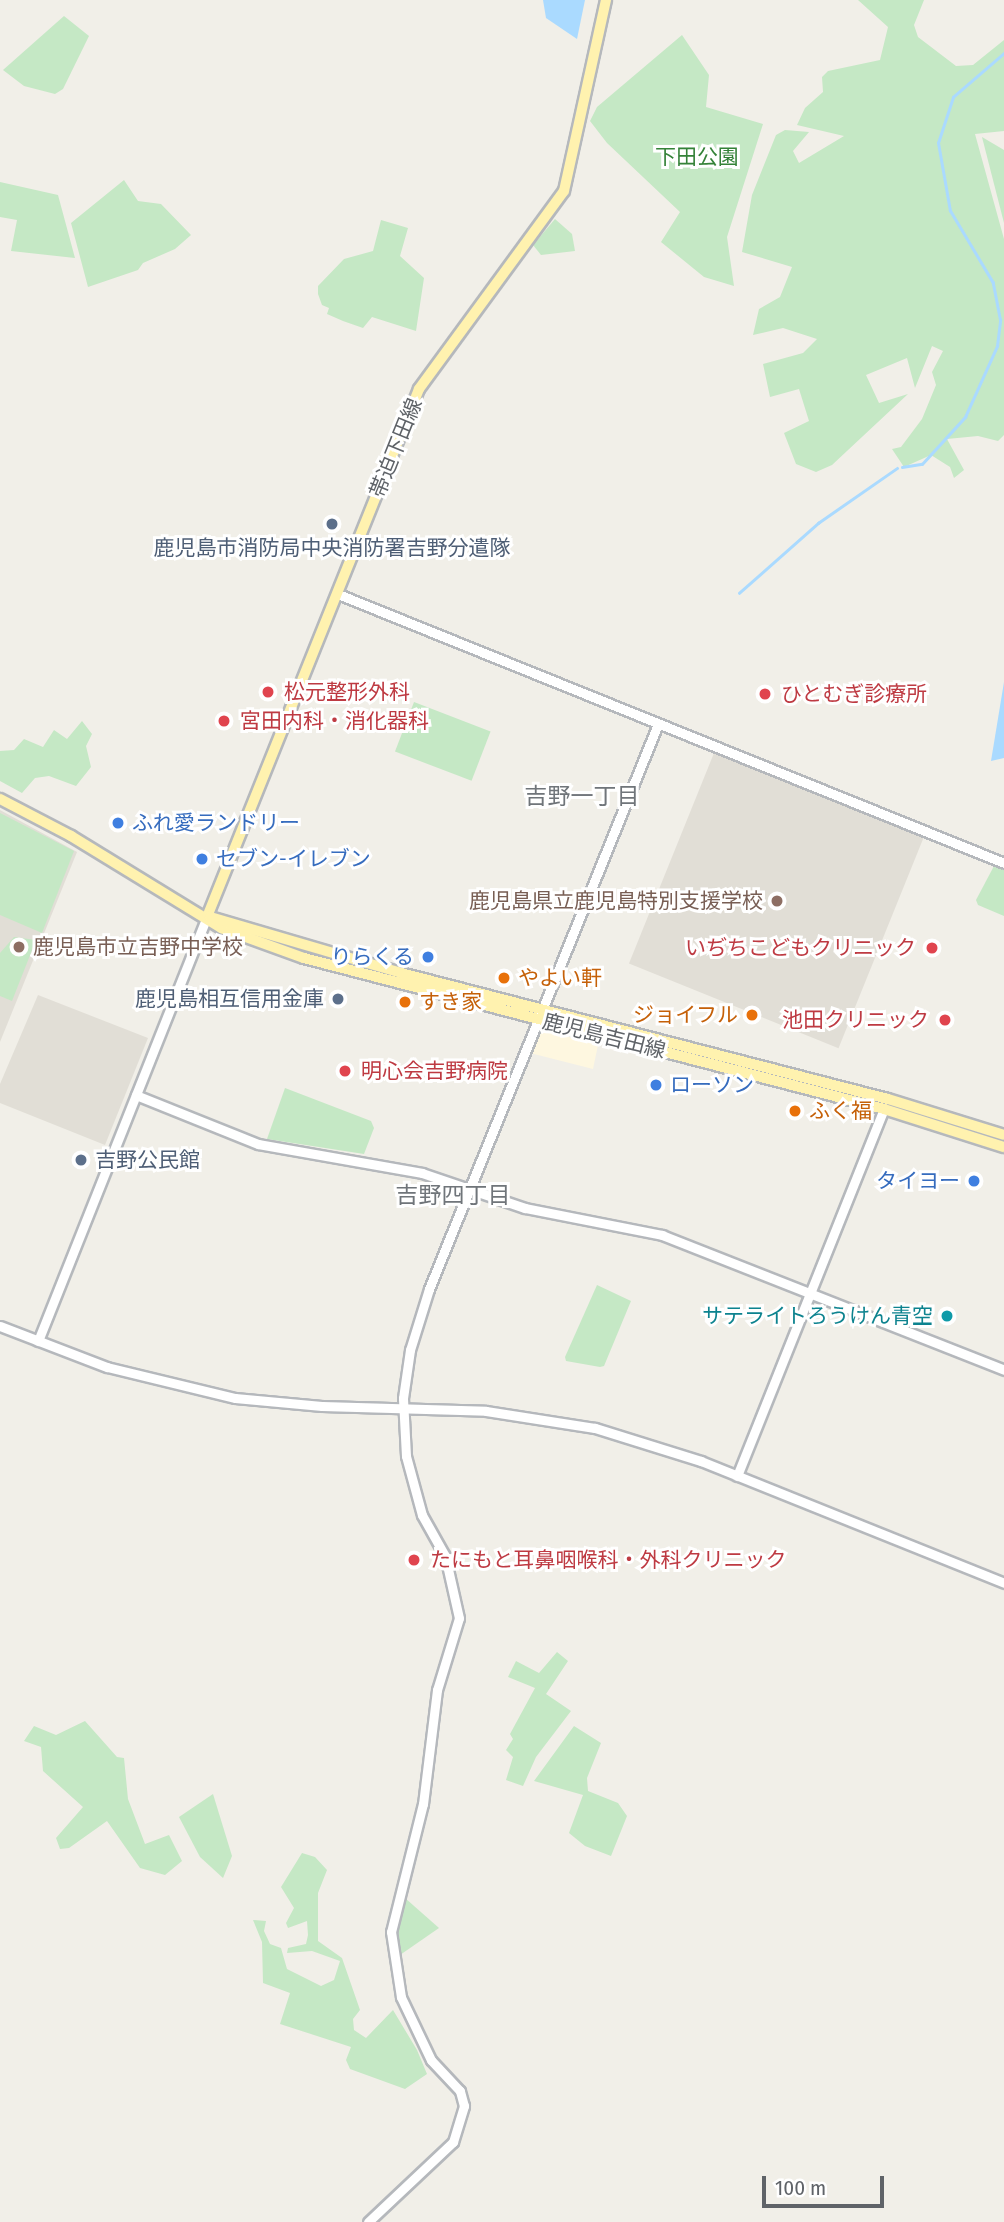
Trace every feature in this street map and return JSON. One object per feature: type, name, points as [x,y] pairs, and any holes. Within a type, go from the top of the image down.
[{"type":"main road","name":"帯迫下田線","points":[[207,917],[419,389],[564,191],[606,0]]},
{"type":"main road","name":"鹿児島吉田線","points":[[0,799],[207,917],[540,1015],[884,1109],[1004,1147]]},
{"type":"main road","name":"鹿児島吉田線","points":[[540,1015],[888,1099],[1004,1136]]},
{"type":"street","points":[[338,594],[1004,863]]},
{"type":"street","points":[[368,2222],[453,2142],[464,2106],[460,2091],[431,2060],[401,1997],[391,1932],[423,1804],[437,1689],[458,1618],[445,1556],[422,1514],[406,1456],[403,1406],[421,1311],[657,724]]},
{"type":"street","points":[[38,1341],[207,917]]},
{"type":"street","points":[[136,1095],[258,1144],[422,1173],[525,1208],[662,1234],[1004,1370]]},
{"type":"street","points":[[737,1476],[884,1109]]},
{"type":"street","points":[[0,1326],[107,1367],[193,1391],[284,1404],[403,1406],[486,1411],[595,1428],[737,1476],[1004,1583]]},
{"type":"shaded area","name":"鹿児島県立鹿児島特別支援学校","points":[[714,753],[924,838],[839,1048],[629,963]]},
{"type":"shaded area","name":"鹿児島市立吉野中学校","points":[[0,810],[77,852],[0,1042]]},
{"type":"shaded area","points":[[38,995],[148,1038],[105,1145],[0,1103],[0,1084]]},
{"type":"shaded area","points":[[543,1030],[598,1045],[593,1069],[530,1053]]},
{"type":"green space","points":[[858,0],[924,0],[914,25],[918,37],[956,66],[973,65],[1004,40],[1004,131],[975,134],[1004,239],[1004,435],[998,441],[978,436],[947,439],[964,470],[954,478],[950,467],[931,455],[904,467],[892,449],[901,447],[922,419],[936,385],[932,372],[943,351],[932,346],[915,388],[907,358],[866,375],[879,403],[908,394],[832,465],[816,472],[796,464],[784,433],[809,421],[799,389],[770,397],[763,364],[803,353],[817,339],[783,328],[753,335],[759,309],[780,297],[792,267],[742,252],[752,195],[776,135],[785,130],[809,132],[793,151],[799,163],[844,136],[797,125],[805,108],[823,92],[822,77],[828,71],[880,60],[888,27]]},
{"type":"green space","points":[[64,16],[89,36],[63,89],[55,94],[24,86],[3,70]]},
{"type":"green space","name":"下田公園","points":[[682,35],[709,75],[706,107],[763,124],[727,237],[734,286],[704,277],[661,242],[680,212],[607,143],[590,121],[597,107]]},
{"type":"green space","points":[[982,137],[1004,150],[1004,223]]},
{"type":"green space","points":[[124,180],[138,201],[161,204],[191,235],[175,249],[143,263],[138,270],[88,287],[71,223]]},
{"type":"green space","points":[[0,182],[58,195],[75,258],[11,251],[17,220],[0,217]]},
{"type":"green space","points":[[555,219],[572,234],[575,251],[541,255],[533,245]]},
{"type":"green space","points":[[381,220],[408,228],[400,256],[424,278],[416,331],[372,317],[363,328],[343,321],[327,314],[329,308],[322,305],[318,294],[318,286],[344,259],[373,251]]},
{"type":"green space","points":[[414,702],[491,731],[472,781],[395,751]]},
{"type":"green space","points":[[82,721],[92,734],[86,746],[91,767],[76,786],[49,776],[35,778],[22,793],[0,781],[0,751],[14,750],[24,739],[43,747],[54,730],[67,739]]},
{"type":"green space","name":"鹿児島市立吉野中学校","points":[[0,813],[74,851],[42,933],[0,915]]},
{"type":"green space","points":[[994,866],[1004,870],[1004,916],[978,905],[976,900]]},
{"type":"green space","points":[[14,937],[36,940],[12,1001],[0,996],[0,953]]},
{"type":"green space","points":[[285,1088],[371,1121],[374,1128],[364,1154],[267,1139]]},
{"type":"green space","points":[[597,1285],[631,1301],[604,1366],[566,1361],[565,1357]]},
{"type":"green space","points":[[557,1652],[568,1661],[546,1694],[571,1711],[536,1757],[523,1786],[506,1780],[513,1757],[506,1750],[513,1739],[510,1734],[535,1688],[508,1677],[516,1661],[539,1673]]},
{"type":"green space","points":[[85,1721],[117,1757],[124,1758],[128,1799],[145,1844],[169,1835],[182,1861],[165,1875],[140,1868],[107,1821],[69,1848],[60,1849],[56,1838],[83,1807],[43,1771],[41,1747],[24,1741],[34,1726],[56,1735]]},
{"type":"green space","points":[[574,1726],[601,1743],[587,1778],[588,1791],[618,1803],[627,1816],[611,1856],[585,1846],[569,1833],[583,1795],[534,1781]]},
{"type":"green space","points":[[213,1794],[232,1856],[223,1878],[200,1857],[179,1817]]},
{"type":"green space","points":[[302,1853],[315,1857],[327,1870],[318,1893],[318,1941],[342,1958],[360,2010],[353,2019],[354,2030],[366,2038],[393,2010],[417,2050],[427,2074],[405,2089],[350,2069],[346,2060],[351,2047],[280,2024],[290,1993],[263,1983],[262,1942],[253,1920],[266,1921],[264,1931],[270,1944],[281,1948],[287,1969],[321,1986],[334,1980],[340,1961],[312,1951],[287,1953],[288,1948],[306,1944],[308,1935],[307,1921],[288,1928],[286,1923],[294,1908],[281,1887]]},
{"type":"green space","points":[[405,1898],[439,1928],[400,1955],[396,1928]]},
{"type":"water","points":[[543,0],[585,0],[577,39],[546,18]]},
{"type":"water","points":[[1004,682],[1004,758],[991,761]]},
{"type":"waterway","points":[[902,467],[922,464],[965,417],[997,346],[1000,320],[993,283],[950,211],[938,143],[953,97],[1004,53]]},
{"type":"waterway","points":[[739,593],[818,523],[897,468]]},
{"type":"place","name":"鹿児島市消防局中央消防署吉野分遣隊","points":[[332,524]]},
{"type":"place","name":"松元整形外科","points":[[268,692]]},
{"type":"place","name":"ひとむぎ診療所","points":[[765,694]]},
{"type":"place","name":"宮田内科・消化器科","points":[[224,721]]},
{"type":"place","name":"ふれ愛ランドリー","points":[[118,823]]},
{"type":"place","name":"セブン-イレブン","points":[[202,859]]},
{"type":"place","name":"鹿児島県立鹿児島特別支援学校","points":[[777,901]]},
{"type":"place","name":"鹿児島市立吉野中学校","points":[[19,947]]},
{"type":"place","name":"いぢちこどもクリニック","points":[[932,948]]},
{"type":"place","name":"りらくる","points":[[428,957]]},
{"type":"place","name":"やよい軒","points":[[504,978]]},
{"type":"place","name":"鹿児島相互信用金庫","points":[[338,999]]},
{"type":"place","name":"すき家","points":[[405,1002]]},
{"type":"place","name":"ジョイフル","points":[[752,1015]]},
{"type":"place","name":"池田クリニック","points":[[945,1020]]},
{"type":"place","name":"明心会吉野病院","points":[[345,1071]]},
{"type":"place","name":"ローソン","points":[[656,1085]]},
{"type":"place","name":"ふく福","points":[[795,1111]]},
{"type":"place","name":"吉野公民館","points":[[81,1160]]},
{"type":"place","name":"タイヨー","points":[[974,1181]]},
{"type":"place","name":"サテライトろうけん青空","points":[[947,1316]]},
{"type":"place","name":"たにもと耳鼻咽喉科・外科クリニック","points":[[414,1560]]},
{"type":"district","name":"吉野一丁目","points":[[582,796]]},
{"type":"district","name":"吉野四丁目","points":[[453,1195]]}]
